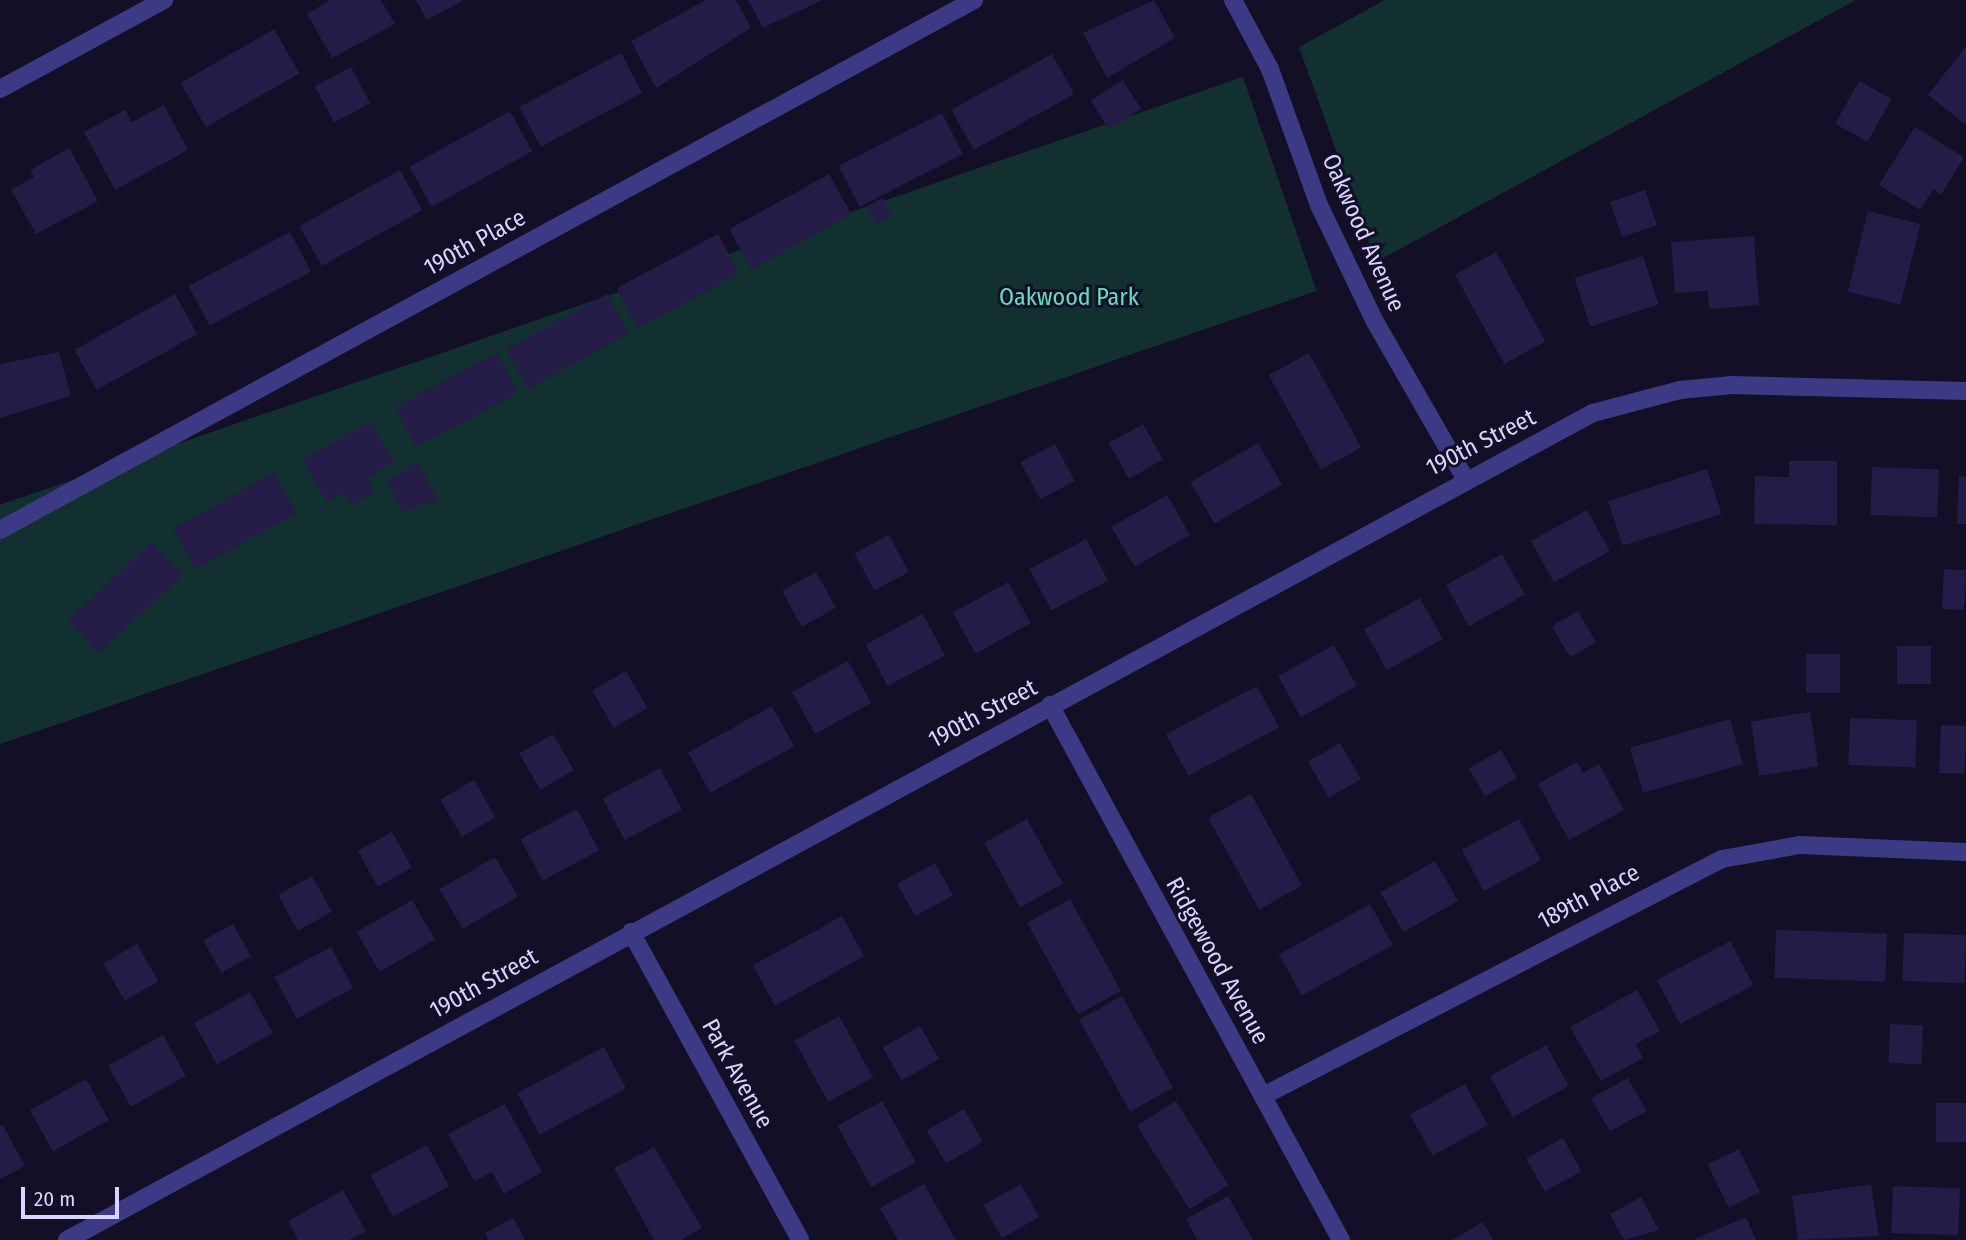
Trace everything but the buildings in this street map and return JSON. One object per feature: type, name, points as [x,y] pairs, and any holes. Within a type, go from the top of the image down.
[{"type":"street","points":[[0,89],[164,0]]},
{"type":"street","name":"190th Place","points":[[0,530],[974,0]]},
{"type":"street","name":"Oakwood Avenue","points":[[1233,0],[1270,69],[1319,205],[1374,320],[1465,478]]},
{"type":"street","name":"190th Street","points":[[67,1240],[1465,478],[1593,412],[1680,390],[1732,385],[1966,391]]},
{"type":"street","name":"Ridgewood Avenue","points":[[1050,705],[1340,1240]]},
{"type":"street","name":"189th Place","points":[[1263,1096],[1722,859],[1800,845],[1966,852]]},
{"type":"street","name":"Park Avenue","points":[[631,932],[800,1240]]},
{"type":"green space","points":[[1385,0],[1856,0],[1376,262],[1299,47]]},
{"type":"green space","name":"Oakwood Park","points":[[1243,77],[1317,291],[0,744],[0,505]]}]
